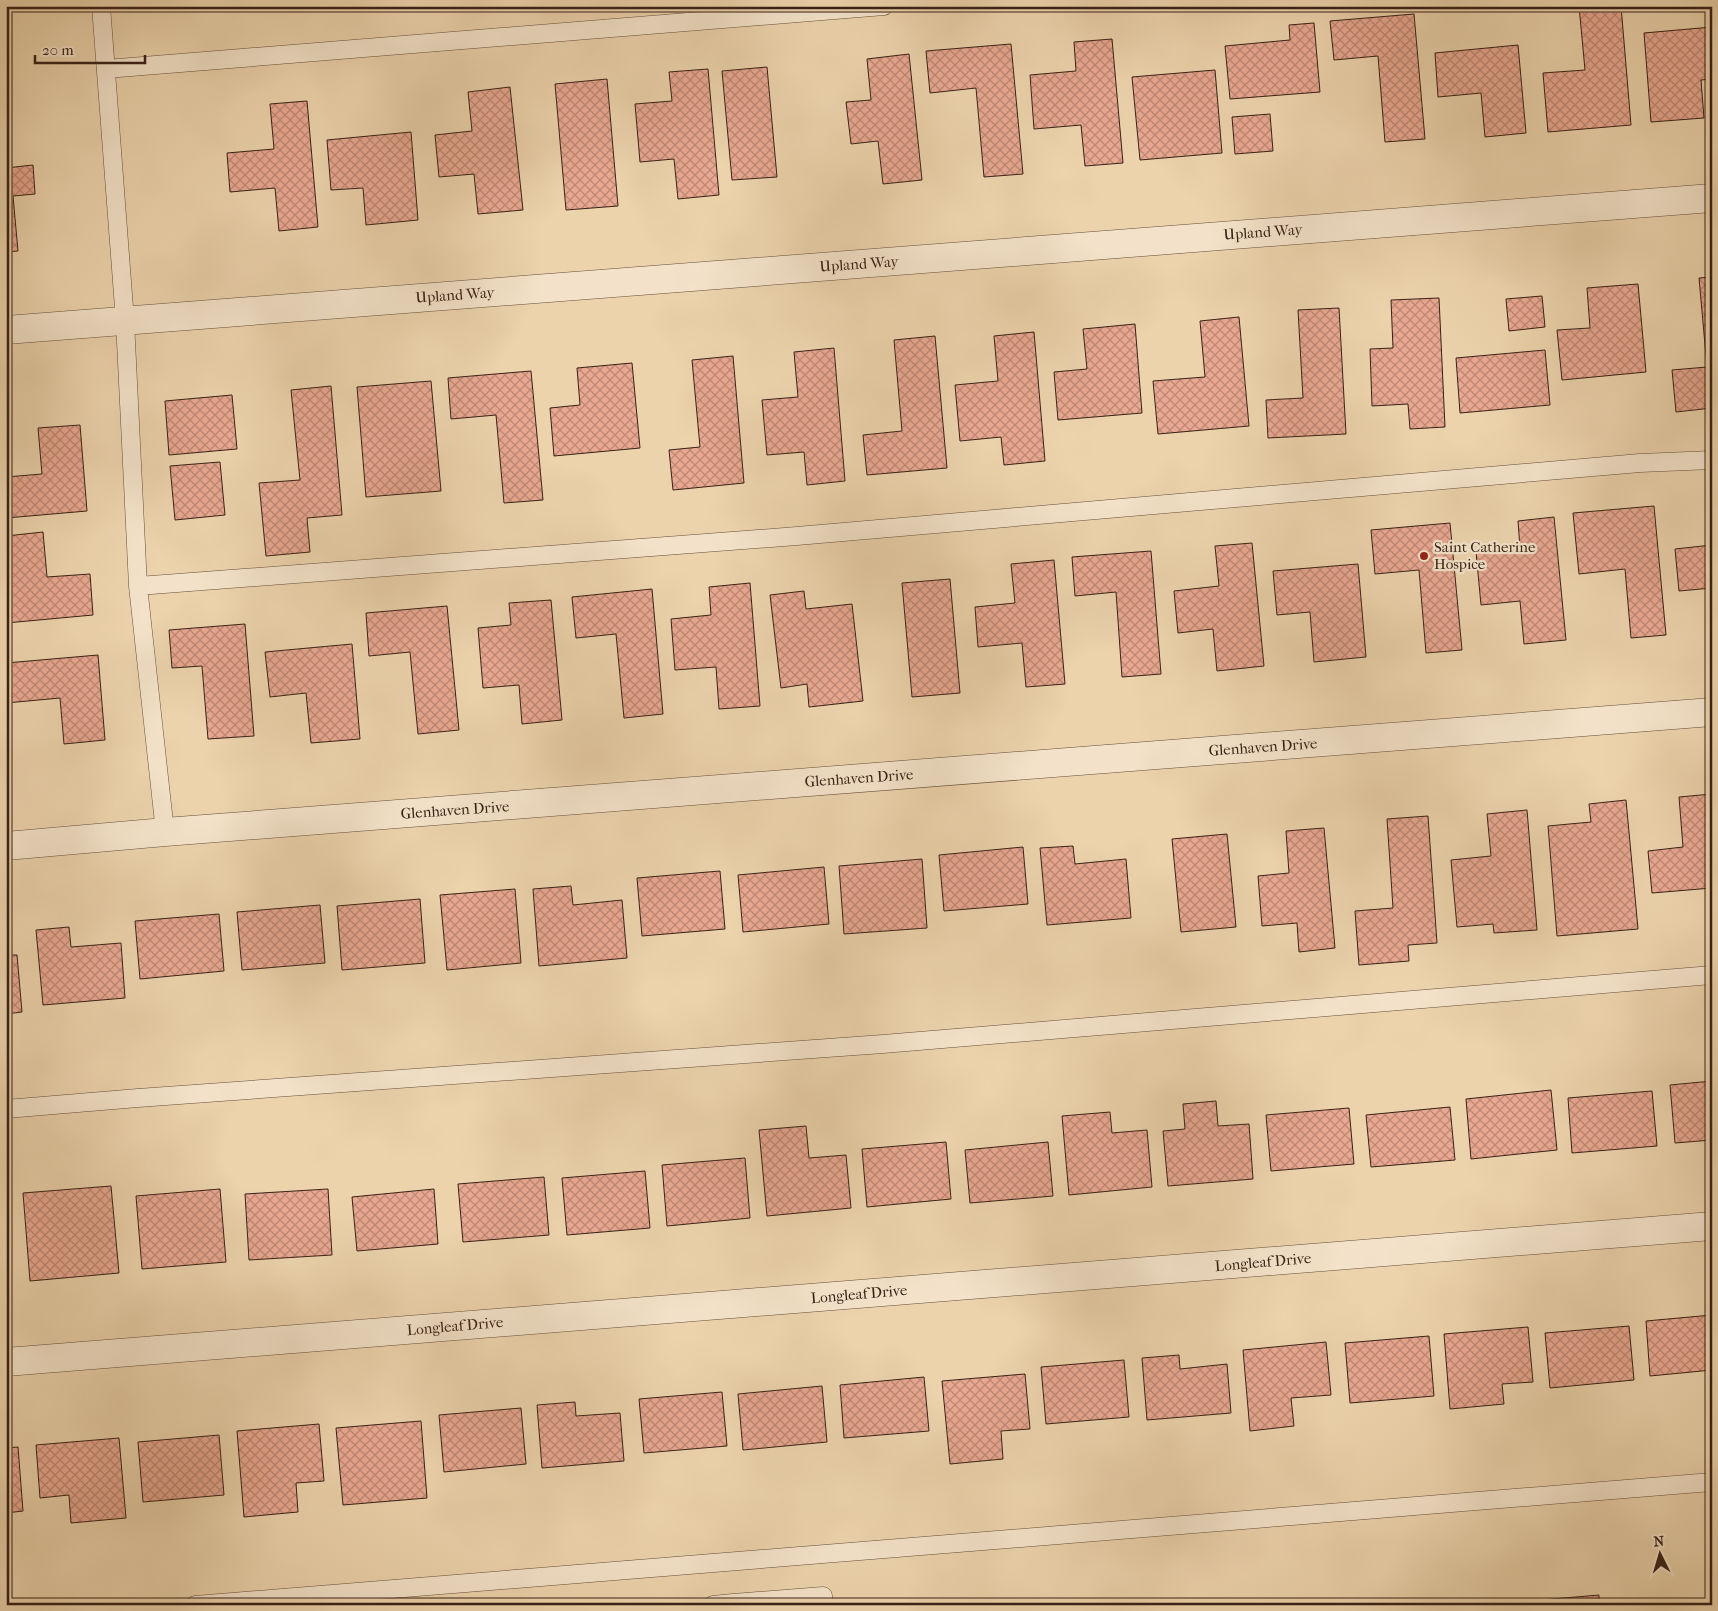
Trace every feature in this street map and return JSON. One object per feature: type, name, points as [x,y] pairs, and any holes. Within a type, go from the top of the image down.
[{"type":"street","name":"Upland Way","points":[[6,330],[1712,198]]},
{"type":"street","name":"Glenhaven Drive","points":[[6,846],[165,832],[1712,712]]},
{"type":"street","name":"Longleaf Drive","points":[[6,1362],[1712,1226]]},
{"type":"lane","points":[[102,6],[125,321],[138,586],[165,832]]},
{"type":"lane","points":[[106,69],[884,6]]},
{"type":"lane","points":[[138,586],[797,536],[1640,463],[1712,460]]},
{"type":"lane","points":[[6,1109],[893,1043],[1712,975]]},
{"type":"lane","points":[[195,1605],[1712,1482]]},
{"type":"lane","points":[[713,1605],[823,1596],[824,1605]]},
{"type":"building","points":[[1579,6],[1621,6],[1631,125],[1548,132],[1543,73],[1585,70]]},
{"type":"building","points":[[1414,14],[1425,139],[1385,142],[1378,56],[1334,60],[1330,21]]},
{"type":"building","points":[[1314,23],[1320,92],[1230,99],[1225,46],[1290,40],[1289,25]]},
{"type":"building","points":[[1712,27],[1712,79],[1701,80],[1704,118],[1651,122],[1644,33]]},
{"type":"building","points":[[6,30],[8,30],[10,55],[6,55]]},
{"type":"building","points":[[1112,39],[1123,163],[1085,166],[1081,125],[1034,129],[1030,75],[1076,71],[1074,42]]},
{"type":"building","points":[[1011,44],[1023,174],[984,177],[976,88],[930,93],[926,51]]},
{"type":"building","points":[[1518,45],[1526,133],[1485,137],[1481,93],[1438,97],[1435,53]]},
{"type":"building","points":[[909,54],[922,180],[883,184],[878,141],[851,144],[846,102],[871,100],[867,59]]},
{"type":"building","points":[[767,67],[777,177],[732,180],[722,71]]},
{"type":"building","points":[[708,69],[719,195],[678,199],[674,159],[640,162],[635,104],[672,101],[669,72]]},
{"type":"building","points":[[1215,70],[1222,153],[1140,160],[1132,77]]},
{"type":"building","points":[[607,79],[618,206],[566,210],[555,84]]},
{"type":"building","points":[[510,87],[523,210],[478,214],[474,174],[439,177],[435,135],[472,131],[468,92]]},
{"type":"building","points":[[307,101],[318,227],[279,231],[275,188],[230,192],[227,153],[274,149],[270,104]]},
{"type":"building","points":[[1270,114],[1273,151],[1235,154],[1232,117]]},
{"type":"building","points":[[411,132],[418,220],[366,225],[363,188],[331,190],[327,140]]},
{"type":"building","points":[[33,165],[35,194],[13,196],[18,251],[6,252],[6,168]]},
{"type":"building","points":[[1712,277],[1712,408],[1676,412],[1672,370],[1707,367],[1699,278]]},
{"type":"building","points":[[1638,284],[1646,372],[1562,380],[1557,330],[1590,328],[1587,288]]},
{"type":"building","points":[[1542,296],[1545,327],[1509,331],[1506,299]]},
{"type":"building","points":[[1439,298],[1445,427],[1410,429],[1408,404],[1372,406],[1370,349],[1393,348],[1391,300]]},
{"type":"building","points":[[1339,308],[1346,434],[1268,438],[1266,400],[1303,398],[1298,310]]},
{"type":"building","points":[[1239,317],[1249,426],[1158,434],[1153,381],[1205,377],[1200,321]]},
{"type":"building","points":[[1135,324],[1142,413],[1058,420],[1054,372],[1087,369],[1083,329]]},
{"type":"building","points":[[1034,332],[1045,461],[1004,465],[1001,437],[960,441],[955,385],[998,381],[994,336]]},
{"type":"building","points":[[935,336],[947,468],[867,475],[863,435],[902,431],[894,340]]},
{"type":"building","points":[[834,348],[845,481],[807,485],[804,452],[767,455],[762,400],[798,397],[794,352]]},
{"type":"building","points":[[1545,350],[1550,405],[1460,413],[1456,358]]},
{"type":"building","points":[[733,356],[744,483],[673,490],[669,450],[700,447],[692,360]]},
{"type":"building","points":[[632,363],[640,448],[554,456],[550,408],[580,405],[577,368]]},
{"type":"building","points":[[531,371],[543,500],[504,503],[496,415],[451,419],[448,378]]},
{"type":"building","points":[[431,381],[441,491],[366,497],[357,387]]},
{"type":"building","points":[[331,386],[342,515],[307,518],[310,552],[266,556],[259,483],[300,480],[291,390]]},
{"type":"building","points":[[232,395],[237,449],[169,455],[165,401]]},
{"type":"building","points":[[80,425],[87,511],[6,518],[6,477],[42,474],[38,428]]},
{"type":"building","points":[[220,462],[225,515],[175,520],[170,466]]},
{"type":"building","points":[[1654,506],[1666,635],[1631,638],[1625,569],[1579,574],[1573,513]]},
{"type":"building","points":[[1554,517],[1566,640],[1524,644],[1520,601],[1481,605],[1476,552],[1520,548],[1518,521]]},
{"type":"building","points":[[1450,523],[1462,650],[1426,653],[1419,570],[1375,574],[1371,530]]},
{"type":"building","points":[[43,532],[47,577],[90,574],[93,615],[6,623],[6,581],[8,581],[6,536]]},
{"type":"building","points":[[1252,543],[1264,666],[1217,671],[1213,629],[1178,633],[1174,591],[1219,586],[1215,546]]},
{"type":"building","points":[[1712,545],[1712,588],[1679,591],[1675,549]]},
{"type":"building","points":[[1151,551],[1161,674],[1122,677],[1116,592],[1075,596],[1072,557]]},
{"type":"building","points":[[1054,560],[1065,684],[1026,687],[1022,643],[978,647],[975,607],[1015,603],[1011,564]]},
{"type":"building","points":[[1358,564],[1366,657],[1314,662],[1310,612],[1277,615],[1273,571]]},
{"type":"building","points":[[950,579],[960,693],[912,697],[902,583]]},
{"type":"building","points":[[750,583],[760,706],[719,709],[716,667],[675,670],[671,619],[711,615],[709,587]]},
{"type":"building","points":[[652,589],[663,714],[624,718],[616,634],[576,638],[572,597]]},
{"type":"building","points":[[804,591],[806,609],[852,604],[863,701],[809,707],[807,684],[781,688],[770,595]]},
{"type":"building","points":[[551,600],[562,720],[522,724],[519,685],[483,688],[478,628],[511,625],[509,603]]},
{"type":"building","points":[[447,606],[459,730],[418,734],[410,652],[369,656],[366,613]]},
{"type":"building","points":[[245,624],[254,736],[208,739],[202,666],[172,668],[169,630]]},
{"type":"building","points":[[352,644],[360,739],[311,743],[306,693],[270,697],[265,652]]},
{"type":"building","points":[[98,655],[105,740],[64,744],[60,698],[6,703],[6,663]]},
{"type":"building","points":[[1712,794],[1712,888],[1652,893],[1648,851],[1683,847],[1679,797]]},
{"type":"building","points":[[1626,800],[1638,929],[1557,936],[1548,826],[1591,822],[1589,804]]},
{"type":"building","points":[[1527,810],[1537,930],[1494,933],[1493,924],[1457,927],[1451,860],[1491,856],[1487,814]]},
{"type":"building","points":[[1428,816],[1437,943],[1408,945],[1409,961],[1359,965],[1355,911],[1393,908],[1387,819]]},
{"type":"building","points":[[1324,828],[1335,948],[1299,952],[1297,923],[1262,926],[1258,876],[1289,873],[1286,831]]},
{"type":"building","points":[[1227,834],[1236,927],[1181,932],[1172,839]]},
{"type":"building","points":[[1073,846],[1075,864],[1126,859],[1131,918],[1047,925],[1040,848]]},
{"type":"building","points":[[1023,847],[1028,904],[944,911],[939,855]]},
{"type":"building","points":[[922,859],[927,928],[844,934],[839,866]]},
{"type":"building","points":[[824,867],[829,924],[743,932],[738,875]]},
{"type":"building","points":[[720,871],[725,929],[642,936],[637,878]]},
{"type":"building","points":[[571,886],[573,905],[622,900],[627,958],[539,966],[533,889]]},
{"type":"building","points":[[515,889],[521,963],[447,970],[440,895]]},
{"type":"building","points":[[420,899],[425,963],[342,970],[337,906]]},
{"type":"building","points":[[320,905],[325,963],[242,970],[237,912]]},
{"type":"building","points":[[219,914],[224,971],[140,979],[135,921]]},
{"type":"building","points":[[69,927],[71,947],[121,943],[125,998],[43,1005],[36,930]]},
{"type":"building","points":[[6,955],[17,955],[22,1012],[6,1014]]},
{"type":"building","points":[[1712,1081],[1712,1140],[1675,1143],[1670,1085]]},
{"type":"building","points":[[1551,1090],[1557,1150],[1471,1159],[1466,1099]]},
{"type":"building","points":[[1652,1091],[1657,1146],[1572,1153],[1568,1098]]},
{"type":"building","points":[[1216,1101],[1218,1126],[1249,1124],[1253,1179],[1168,1186],[1163,1131],[1185,1129],[1183,1104]]},
{"type":"building","points":[[1450,1107],[1455,1160],[1371,1167],[1366,1115]]},
{"type":"building","points":[[1349,1108],[1354,1164],[1271,1171],[1266,1115]]},
{"type":"building","points":[[1110,1112],[1112,1133],[1147,1130],[1152,1187],[1069,1195],[1062,1116]]},
{"type":"building","points":[[806,1126],[809,1158],[846,1155],[851,1208],[767,1216],[759,1130]]},
{"type":"building","points":[[946,1142],[951,1199],[867,1207],[862,1149]]},
{"type":"building","points":[[1048,1142],[1053,1196],[970,1203],[965,1150]]},
{"type":"building","points":[[745,1158],[750,1218],[667,1226],[662,1165]]},
{"type":"building","points":[[645,1171],[650,1228],[567,1235],[562,1178]]},
{"type":"building","points":[[544,1177],[549,1235],[463,1242],[458,1184]]},
{"type":"building","points":[[111,1186],[119,1273],[30,1281],[23,1193]]},
{"type":"building","points":[[220,1189],[226,1262],[142,1269],[136,1196]]},
{"type":"building","points":[[328,1189],[332,1255],[249,1260],[245,1194]]},
{"type":"building","points":[[434,1189],[438,1244],[357,1251],[352,1197]]},
{"type":"building","points":[[1712,1315],[1712,1370],[1650,1376],[1646,1321]]},
{"type":"building","points":[[1629,1326],[1634,1380],[1550,1388],[1545,1333]]},
{"type":"building","points":[[1528,1327],[1533,1382],[1502,1384],[1504,1404],[1450,1409],[1444,1334]]},
{"type":"building","points":[[1429,1336],[1434,1396],[1350,1403],[1345,1343]]},
{"type":"building","points":[[1326,1342],[1331,1395],[1291,1398],[1294,1426],[1250,1431],[1243,1350]]},
{"type":"building","points":[[1179,1355],[1180,1369],[1227,1364],[1231,1413],[1147,1420],[1142,1358]]},
{"type":"building","points":[[1124,1360],[1129,1417],[1046,1424],[1041,1367]]},
{"type":"building","points":[[1025,1374],[1030,1429],[1001,1431],[1003,1459],[950,1464],[942,1381]]},
{"type":"building","points":[[924,1377],[929,1431],[844,1438],[840,1385]]},
{"type":"building","points":[[822,1386],[827,1442],[743,1450],[738,1394]]},
{"type":"building","points":[[722,1392],[727,1446],[644,1453],[639,1399]]},
{"type":"building","points":[[575,1402],[576,1416],[620,1413],[624,1461],[542,1468],[537,1405]]},
{"type":"building","points":[[521,1408],[526,1464],[444,1472],[439,1415]]},
{"type":"building","points":[[421,1421],[427,1498],[343,1505],[336,1428]]},
{"type":"building","points":[[319,1424],[324,1481],[296,1483],[298,1512],[244,1517],[237,1431]]},
{"type":"building","points":[[219,1435],[224,1495],[143,1502],[138,1442]]},
{"type":"building","points":[[119,1438],[126,1518],[71,1523],[69,1495],[40,1498],[36,1445]]},
{"type":"building","points":[[18,1447],[23,1511],[6,1513],[6,1448]]},
{"type":"building","points":[[1599,1595],[1599,1605],[1483,1605]]},
{"type":"place","name":"Saint Catherine Hospice","points":[[1424,556]]}]
